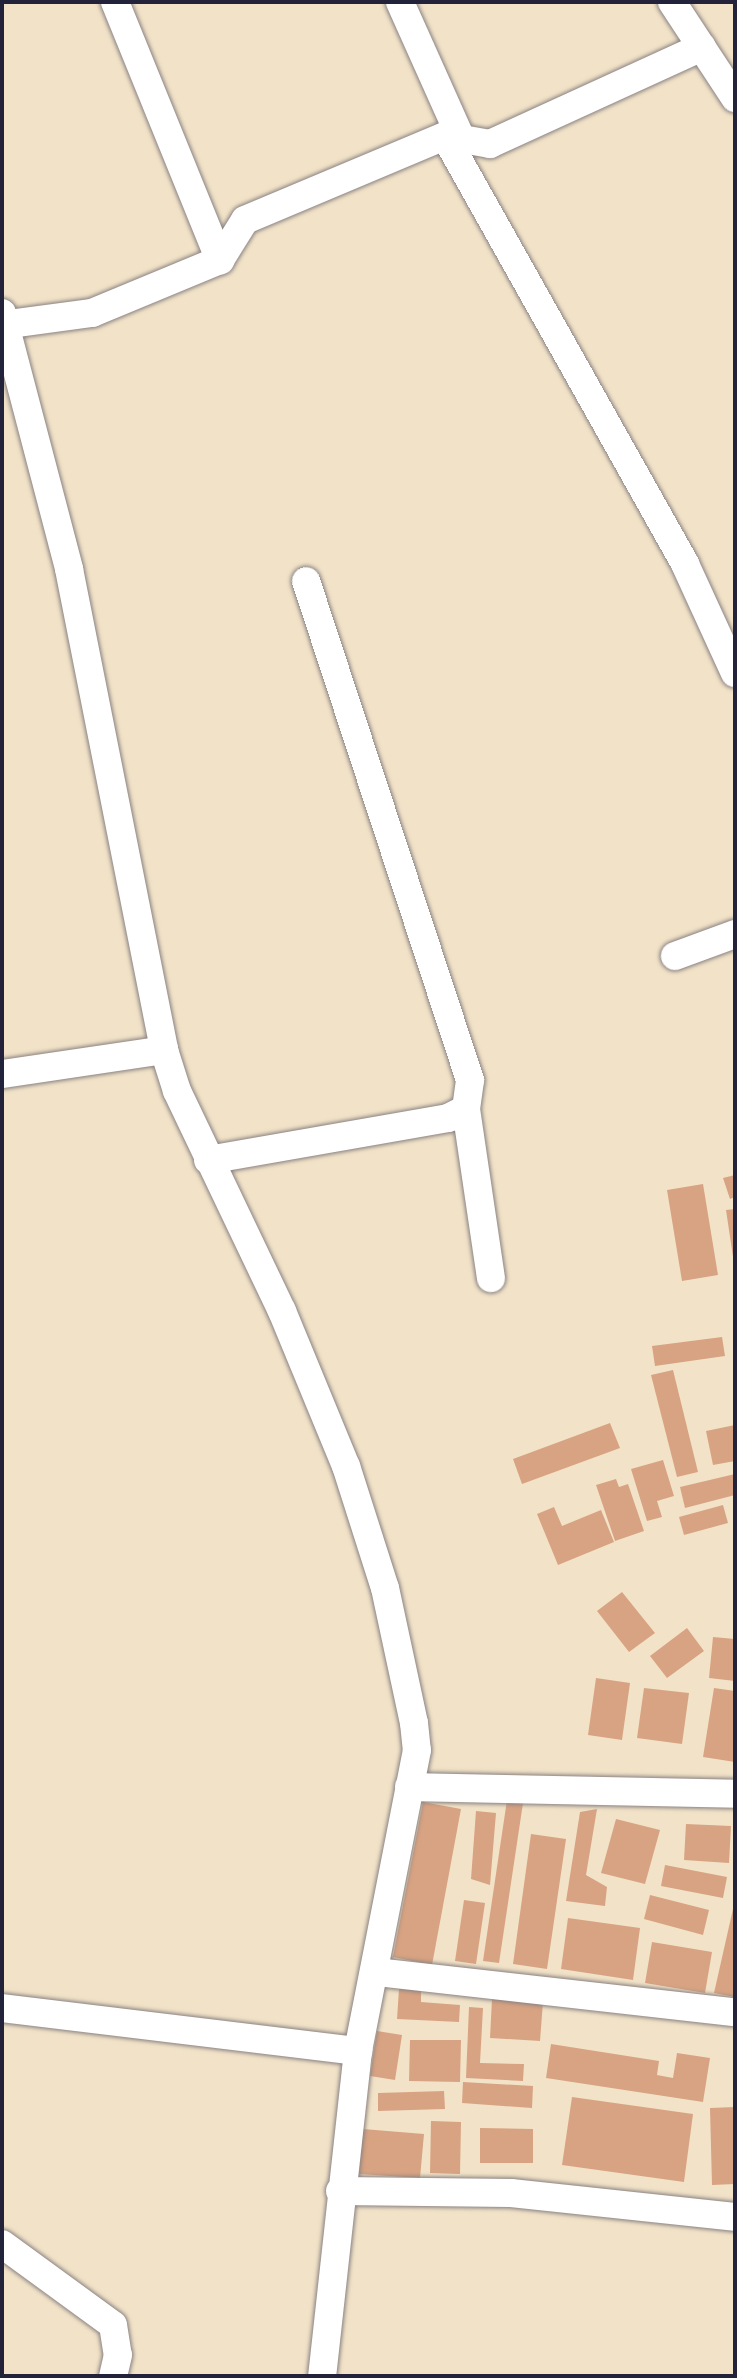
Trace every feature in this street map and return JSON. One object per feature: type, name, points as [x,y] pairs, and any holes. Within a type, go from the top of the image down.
[{"type":"street","points":[[115,2],[220,260]]},
{"type":"street","points":[[400,2],[453,136],[685,564],[735,673]]},
{"type":"street","points":[[672,2],[735,98]]},
{"type":"street","points":[[328,2375],[340,2191],[358,2051],[376,1972],[417,1750],[414,1723],[385,1588],[354,1493],[282,1311],[208,1160],[164,1050],[69,569],[3,321],[92,313],[220,260],[245,220],[453,136],[476,144],[490,144],[702,47]]},
{"type":"street","points":[[306,581],[470,1080],[466,1109],[491,1278]]},
{"type":"street","points":[[675,956],[735,934]]},
{"type":"street","points":[[2,1074],[164,1050]]},
{"type":"street","points":[[208,1160],[448,1118],[466,1109]]},
{"type":"street","points":[[409,1787],[735,1794]]},
{"type":"street","points":[[376,1972],[735,2012]]},
{"type":"street","points":[[2,2008],[358,2051]]},
{"type":"street","points":[[340,2191],[511,2193],[735,2217]]},
{"type":"street","points":[[2,2244],[113,2325],[118,2355],[113,2376]]},
{"type":"building","points":[[735,1175],[735,1197],[730,1199],[723,1178]]},
{"type":"building","points":[[703,1184],[718,1275],[682,1281],[667,1190]]},
{"type":"building","points":[[735,1209],[735,1257],[733,1257],[726,1210]]},
{"type":"building","points":[[722,1337],[725,1356],[655,1366],[652,1346]]},
{"type":"building","points":[[673,1370],[698,1472],[677,1477],[651,1375]]},
{"type":"building","points":[[610,1423],[620,1448],[522,1484],[513,1459]]},
{"type":"building","points":[[735,1425],[735,1461],[713,1465],[706,1431]]},
{"type":"building","points":[[663,1460],[674,1496],[657,1501],[662,1517],[647,1521],[631,1469]]},
{"type":"building","points":[[735,1474],[735,1495],[685,1508],[680,1487]]},
{"type":"building","points":[[616,1479],[619,1487],[628,1484],[644,1531],[615,1541],[596,1485]]},
{"type":"building","points":[[723,1505],[728,1523],[684,1535],[679,1517]]},
{"type":"building","points":[[554,1507],[562,1526],[601,1510],[614,1542],[558,1565],[537,1514]]},
{"type":"building","points":[[622,1592],[655,1633],[629,1652],[597,1611]]},
{"type":"building","points":[[687,1628],[704,1651],[667,1678],[650,1656]]},
{"type":"building","points":[[713,1637],[735,1639],[735,1681],[709,1678]]},
{"type":"building","points":[[596,1678],[630,1683],[622,1740],[588,1735]]},
{"type":"building","points":[[644,1688],[689,1693],[682,1744],[637,1738]]},
{"type":"building","points":[[714,1688],[735,1691],[735,1762],[703,1757]]},
{"type":"building","points":[[507,1800],[523,1803],[499,1963],[483,1961]]},
{"type":"building","points":[[423,1802],[461,1809],[432,1965],[393,1957]]},
{"type":"building","points":[[597,1809],[586,1875],[607,1887],[605,1906],[566,1901],[580,1812]]},
{"type":"building","points":[[476,1811],[496,1813],[490,1885],[471,1879]]},
{"type":"building","points":[[616,1819],[660,1830],[645,1884],[601,1873]]},
{"type":"building","points":[[686,1824],[731,1826],[729,1863],[684,1860]]},
{"type":"building","points":[[531,1834],[566,1839],[547,1969],[513,1964]]},
{"type":"building","points":[[665,1865],[727,1877],[723,1898],[661,1886]]},
{"type":"building","points":[[650,1895],[709,1910],[703,1935],[644,1919]]},
{"type":"building","points":[[464,1900],[485,1903],[476,1964],[455,1961]]},
{"type":"building","points":[[735,1900],[735,1997],[714,1993]]},
{"type":"building","points":[[568,1918],[640,1928],[633,1980],[561,1969]]},
{"type":"building","points":[[652,1942],[712,1952],[705,1993],[645,1983]]},
{"type":"building","points":[[399,1989],[421,1990],[421,2002],[460,2005],[459,2022],[397,2019]]},
{"type":"building","points":[[492,1999],[543,2002],[540,2041],[490,2038]]},
{"type":"building","points":[[469,2007],[483,2008],[480,2063],[524,2064],[523,2081],[466,2078]]},
{"type":"building","points":[[377,2031],[402,2035],[395,2080],[370,2076]]},
{"type":"building","points":[[410,2040],[461,2040],[460,2082],[409,2081]]},
{"type":"building","points":[[551,2044],[659,2061],[657,2075],[673,2078],[677,2053],[710,2058],[703,2102],[546,2078]]},
{"type":"building","points":[[463,2082],[533,2086],[532,2108],[462,2103]]},
{"type":"building","points":[[444,2091],[445,2109],[378,2111],[378,2093]]},
{"type":"building","points":[[572,2097],[693,2114],[684,2182],[562,2165]]},
{"type":"building","points":[[735,2107],[735,2184],[712,2185],[710,2108]]},
{"type":"building","points":[[431,2121],[461,2122],[460,2174],[430,2173]]},
{"type":"building","points":[[480,2128],[533,2129],[533,2163],[480,2163]]},
{"type":"building","points":[[363,2129],[424,2134],[420,2178],[359,2174]]}]
